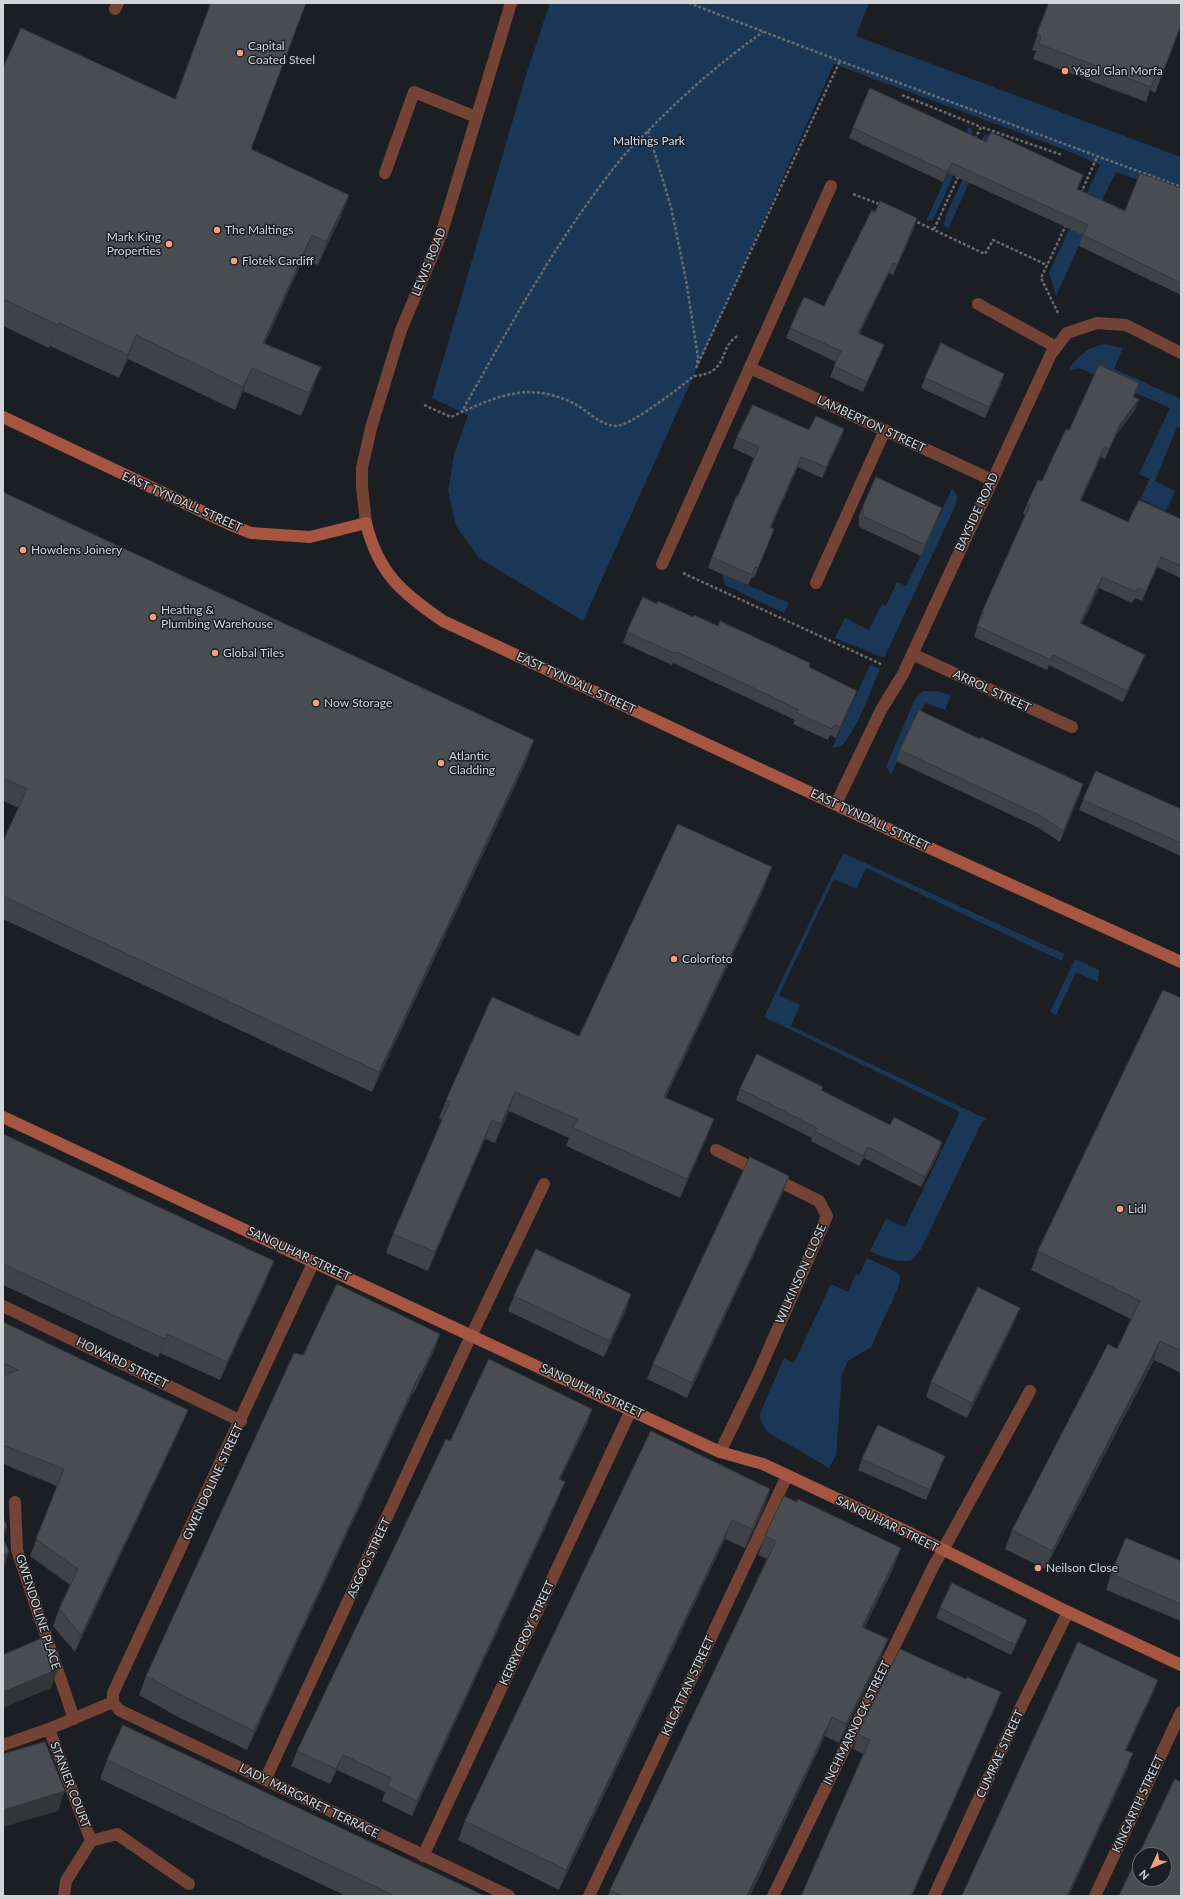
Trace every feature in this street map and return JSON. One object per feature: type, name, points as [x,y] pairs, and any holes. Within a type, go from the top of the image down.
[{"type":"street","name":"LEWIS ROAD","points":[[366,523],[362,487],[362,468],[371,428],[401,330],[441,235],[511,3]]},
{"type":"street","points":[[385,173],[414,92],[447,107],[476,117]]},
{"type":"street","points":[[662,564],[831,186]]},
{"type":"street","points":[[978,304],[1056,347]]},
{"type":"street","points":[[1068,333],[1098,324],[1126,325],[1181,353]]},
{"type":"street","name":"BAYSIDE ROAD","points":[[836,804],[881,710],[903,674],[1051,354],[1068,333]]},
{"type":"street","name":"LAMBERTON STREET","points":[[750,368],[992,480]]},
{"type":"street","name":"EAST TYNDALL STREET","points":[[3,417],[231,525],[251,532],[310,537],[366,523],[370,540],[378,560],[395,582],[418,604],[443,621],[836,804],[1181,962]]},
{"type":"street","points":[[816,583],[885,430]]},
{"type":"street","name":"ARROL STREET","points":[[912,654],[1072,727]]},
{"type":"street","name":"SANQUHAR STREET","points":[[3,1117],[720,1452],[763,1464],[910,1533],[1068,1612],[1181,1665]]},
{"type":"street","name":"WILKINSON CLOSE","points":[[716,1150],[819,1201],[827,1216],[757,1376],[720,1452]]},
{"type":"street","name":"ASGOG STREET","points":[[265,1780],[544,1184]]},
{"type":"street","name":"GWENDOLINE STREET","points":[[113,1702],[113,1693],[314,1262]]},
{"type":"street","name":"HOWARD STREET","points":[[3,1306],[241,1421]]},
{"type":"street","points":[[943,1550],[1030,1391]]},
{"type":"street","name":"KERRYCROY STREET","points":[[423,1856],[631,1410]]},
{"type":"street","name":"KILCATTAN STREET","points":[[588,1896],[787,1476]]},
{"type":"street","name":"GWENDOLINE PLACE","points":[[15,1502],[17,1550],[74,1719]]},
{"type":"street","name":"INCHMARNOCK STREET","points":[[773,1896],[930,1572],[943,1550]]},
{"type":"street","name":"CUMRAE STREET","points":[[934,1896],[1068,1612]]},
{"type":"street","points":[[3,1744],[49,1729],[113,1702]]},
{"type":"street","name":"LADY MARGARET TERRACE","points":[[113,1702],[119,1710],[509,1896]]},
{"type":"street","name":"KINGARTH STREET","points":[[1095,1896],[1181,1712]]},
{"type":"street","name":"STANIER COURT","points":[[49,1729],[91,1841]]},
{"type":"street","points":[[64,1896],[66,1881],[91,1841],[118,1834],[189,1884]]},
{"type":"path","points":[[689,3],[1181,188]]},
{"type":"path","points":[[461,413],[543,270],[582,212],[622,158],[674,104],[735,52],[763,32]]},
{"type":"path","points":[[696,368],[840,61]]},
{"type":"path","points":[[902,95],[981,127],[1062,155]]},
{"type":"path","points":[[975,140],[981,127]]},
{"type":"path","points":[[648,131],[671,207],[686,280],[698,357],[694,376]]},
{"type":"path","points":[[1077,200],[1097,157]]},
{"type":"path","points":[[934,229],[962,168]]},
{"type":"path","points":[[831,186],[885,207]]},
{"type":"path","points":[[906,216],[985,254],[993,240],[1047,266]]},
{"type":"path","points":[[1067,222],[1041,278],[1068,333]]},
{"type":"path","points":[[424,406],[451,417],[490,399],[528,392],[558,398],[575,404],[601,421],[615,426],[630,422],[694,376],[701,376],[716,370],[732,339],[744,333],[762,340]]},
{"type":"path","points":[[662,564],[903,674]]},
{"type":"green space","name":"Maltings Park","points":[[550,3],[869,3],[856,36],[1181,157],[1181,195],[1116,172],[1056,296],[1049,272],[1100,165],[1066,150],[834,64],[583,621],[479,558],[456,526],[448,491],[454,455],[468,415],[432,398],[526,75]]},
{"type":"green space","points":[[969,127],[973,132],[937,212],[933,220],[926,221]]},
{"type":"green space","points":[[991,134],[948,229],[944,224],[946,215],[981,141],[985,135]]},
{"type":"green space","points":[[1104,344],[1123,348],[1114,369],[1181,399],[1181,428],[1177,427],[1155,481],[1175,491],[1166,511],[1140,499],[1150,479],[1139,474],[1170,408],[1079,368],[1068,371],[1083,353]]},
{"type":"green space","points":[[952,489],[957,495],[956,504],[884,658],[835,638],[845,618],[869,630],[882,604],[886,606],[897,582],[906,586]]},
{"type":"green space","points":[[722,574],[789,603],[784,613],[725,585]]},
{"type":"green space","points":[[870,665],[880,669],[861,715],[846,741],[841,745],[832,748]]},
{"type":"green space","points":[[923,691],[936,691],[951,695],[945,710],[925,703],[891,774],[886,767],[915,699]]},
{"type":"green space","points":[[843,853],[1064,954],[1062,961],[866,868],[856,889],[834,879],[779,995],[800,1005],[791,1026],[986,1119],[982,1122],[921,1249],[912,1260],[906,1261],[891,1259],[870,1251],[886,1219],[905,1227],[960,1112],[764,1017]]},
{"type":"green space","points":[[1075,959],[1099,970],[1098,982],[1076,972],[1056,1015],[1050,1012]]},
{"type":"green space","points":[[867,1258],[889,1268],[899,1275],[900,1282],[871,1347],[848,1361],[842,1374],[836,1455],[829,1468],[769,1433],[759,1416],[784,1358],[794,1363],[831,1284],[848,1292],[856,1274],[859,1275]]},
{"type":"building","name":"The Maltings","points":[[211,3],[306,3],[251,149],[349,195],[326,242],[312,235],[263,343],[321,367],[309,393],[252,368],[243,387],[136,335],[128,355],[59,323],[58,325],[3,299],[3,68],[21,28],[175,99]]},
{"type":"building","points":[[1049,3],[1181,3],[1181,25],[1161,77],[1156,75],[1151,87],[1039,44],[1041,36],[1037,34]]},
{"type":"building","points":[[870,88],[986,142],[991,132],[1083,175],[1077,189],[1125,211],[1140,173],[1181,188],[1181,283],[1083,235],[1088,225],[952,163],[947,172],[853,128]]},
{"type":"building","points":[[880,201],[917,218],[897,265],[893,263],[858,333],[884,345],[867,382],[834,366],[841,351],[790,328],[804,297],[824,306],[872,210],[875,212]]},
{"type":"building","points":[[941,343],[1004,374],[989,407],[925,378]]},
{"type":"building","points":[[1099,365],[1139,383],[1133,397],[1139,399],[1120,424],[1109,449],[1104,447],[1080,500],[1128,522],[1139,500],[1181,519],[1181,566],[1161,557],[1146,591],[1138,588],[1136,592],[1102,577],[1080,623],[1145,655],[1127,691],[1053,655],[1051,660],[977,626],[1030,505],[1027,504],[1038,480],[1042,481],[1066,429],[1069,430]]},
{"type":"building","points":[[753,405],[809,430],[816,416],[844,429],[826,467],[801,457],[770,527],[774,529],[758,568],[755,567],[752,575],[712,557],[737,495],[738,496],[759,447],[737,437]]},
{"type":"building","points":[[876,477],[942,508],[925,545],[863,516],[863,506]]},
{"type":"building","points":[[3,492],[534,740],[379,1072],[3,896],[3,841],[27,789],[3,778]]},
{"type":"building","points":[[643,597],[657,604],[658,601],[693,617],[694,615],[718,626],[720,621],[810,663],[809,667],[857,691],[840,727],[834,725],[832,729],[797,713],[799,710],[768,695],[677,652],[676,654],[627,632]]},
{"type":"building","points":[[919,710],[980,739],[981,737],[1083,784],[1063,831],[1041,816],[900,750]]},
{"type":"building","points":[[1096,771],[1181,809],[1181,843],[1083,800]]},
{"type":"building","points":[[678,824],[772,867],[664,1097],[714,1119],[687,1179],[573,1128],[577,1119],[515,1092],[501,1124],[492,1120],[435,1252],[393,1234],[450,1101],[446,1100],[492,997],[579,1036]]},
{"type":"building","name":"Lidl","points":[[1163,990],[1181,998],[1181,1351],[1160,1341],[1052,1551],[1012,1530],[1108,1344],[1117,1349],[1140,1301],[1038,1251]]},
{"type":"building","points":[[757,1054],[823,1087],[821,1090],[890,1125],[894,1117],[942,1142],[925,1177],[868,1147],[863,1156],[815,1131],[817,1128],[740,1089]]},
{"type":"building","points":[[3,1134],[274,1261],[227,1362],[167,1334],[165,1339],[3,1264]]},
{"type":"building","points":[[750,1157],[789,1176],[692,1383],[653,1364]]},
{"type":"building","points":[[536,1249],[631,1294],[610,1341],[514,1296]]},
{"type":"building","points":[[337,1284],[440,1334],[421,1374],[420,1373],[254,1731],[146,1676],[294,1353],[303,1355]]},
{"type":"building","points":[[978,1287],[1020,1308],[972,1403],[931,1382]]},
{"type":"building","points":[[3,1322],[188,1410],[81,1635],[59,1609],[78,1569],[36,1539],[64,1469],[3,1445],[3,1376],[18,1370],[3,1363]]},
{"type":"building","points":[[489,1359],[592,1409],[559,1479],[565,1482],[417,1801],[387,1786],[391,1778],[343,1755],[336,1769],[297,1751],[446,1439],[450,1441]]},
{"type":"building","points":[[878,1425],[945,1456],[930,1490],[862,1459]]},
{"type":"building","points":[[651,1431],[770,1489],[752,1529],[732,1520],[566,1870],[465,1821]]},
{"type":"building","points":[[784,1496],[797,1502],[798,1499],[901,1548],[862,1627],[888,1639],[846,1724],[832,1717],[747,1896],[622,1896],[610,1890],[776,1541],[765,1536]]},
{"type":"building","points":[[3,1516],[7,1527],[3,1530]]},
{"type":"building","points":[[3,1538],[9,1552],[3,1555]]},
{"type":"building","points":[[1126,1538],[1181,1561],[1181,1604],[1111,1574]]},
{"type":"building","points":[[952,1583],[1027,1620],[1015,1645],[940,1608]]},
{"type":"building","points":[[45,1637],[58,1669],[3,1692],[3,1655]]},
{"type":"building","points":[[1078,1642],[1158,1680],[1125,1750],[1133,1753],[1067,1896],[962,1896]]},
{"type":"building","points":[[900,1649],[966,1679],[967,1677],[1001,1692],[911,1896],[801,1896],[870,1740],[858,1734]]},
{"type":"building","points":[[123,1725],[485,1896],[395,1896],[107,1760]]},
{"type":"building","points":[[45,1742],[65,1791],[3,1810],[3,1754]]},
{"type":"building","points":[[1175,1779],[1181,1782],[1181,1896],[1119,1896],[1132,1869],[1132,1887],[1172,1887],[1172,1847],[1142,1847]]},
{"type":"place","name":"Capital Coated Steel","points":[[240,53]]},
{"type":"place","name":"Ysgol Glan Morfa","points":[[1065,71]]},
{"type":"place","name":"The Maltings","points":[[217,230]]},
{"type":"place","name":"Mark King Properties","points":[[169,244]]},
{"type":"place","name":"Flotek Cardiff","points":[[234,261]]},
{"type":"place","name":"Howdens Joinery","points":[[23,550]]},
{"type":"place","name":"Heating & Plumbing Warehouse","points":[[153,617]]},
{"type":"place","name":"Global Tiles","points":[[215,653]]},
{"type":"place","name":"Now Storage","points":[[316,703]]},
{"type":"place","name":"Atlantic Cladding","points":[[441,763]]},
{"type":"place","name":"Colorfoto","points":[[674,959]]},
{"type":"place","name":"Lidl","points":[[1120,1209]]},
{"type":"place","name":"Neilson Close","points":[[1038,1568]]}]
